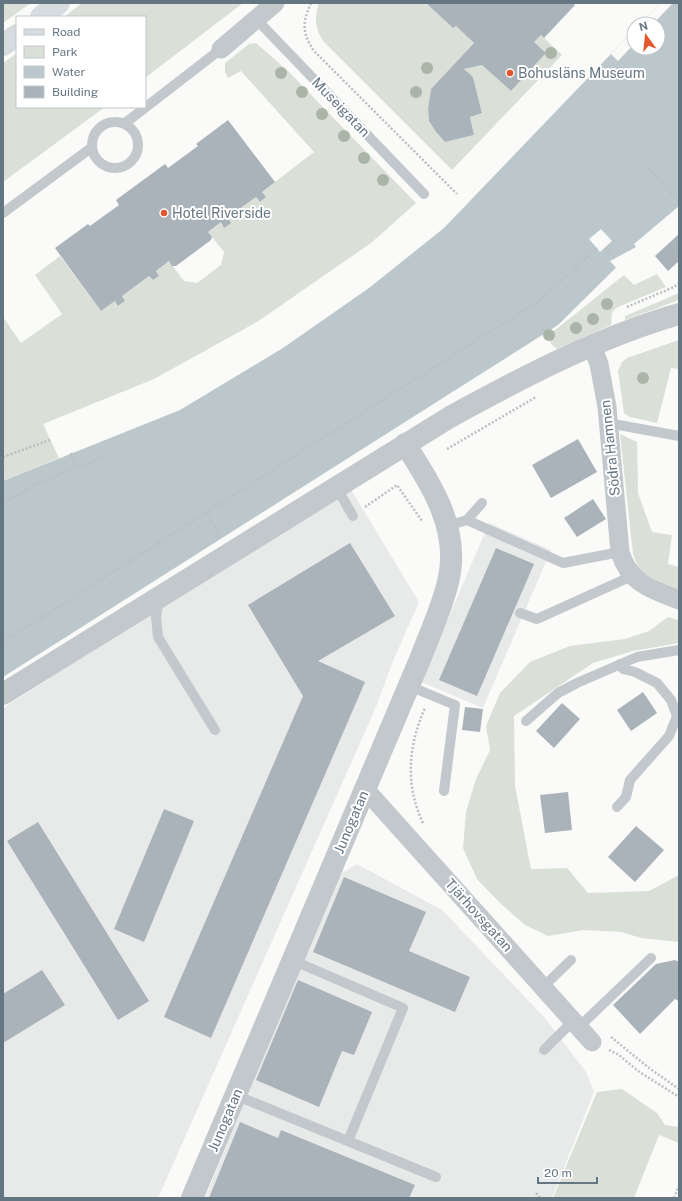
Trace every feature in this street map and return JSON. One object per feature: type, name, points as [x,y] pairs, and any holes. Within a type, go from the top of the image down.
[{"type":"main road","points":[[42,16],[59,3]]},
{"type":"main road","points":[[3,45],[16,36]]},
{"type":"street","points":[[221,49],[257,20],[275,3]]},
{"type":"street","points":[[3,694],[405,444],[496,392],[592,346],[679,314]]},
{"type":"street","name":"Södra Hamnen","points":[[592,346],[602,379],[608,423],[620,552],[624,564],[632,576]]},
{"type":"street","name":"Junogatan","points":[[192,1198],[409,686],[448,581],[457,523],[439,501],[405,444]]},
{"type":"street","points":[[632,576],[641,584],[679,600]]},
{"type":"street","name":"Tjärhovsgatan","points":[[366,789],[543,987],[581,1021],[592,1042]]},
{"type":"lane","name":"Museigatan","points":[[257,20],[424,194]]},
{"type":"lane","points":[[146,107],[221,49]]},
{"type":"lane","points":[[124,124],[145,108]]},
{"type":"lane","points":[[116,122],[124,124],[133,131],[138,142],[137,151],[134,158],[121,168],[105,166],[98,162],[93,155],[91,148],[92,140],[100,126],[116,122]]},
{"type":"lane","points":[[3,213],[91,148]]},
{"type":"lane","points":[[608,423],[679,436]]},
{"type":"lane","points":[[336,487],[353,516]]},
{"type":"lane","points":[[457,523],[482,503]]},
{"type":"lane","points":[[457,523],[563,563],[620,552]]},
{"type":"lane","points":[[520,613],[537,619],[632,576]]},
{"type":"lane","points":[[160,596],[156,617],[158,637],[215,730]]},
{"type":"lane","points":[[526,720],[558,693],[620,664],[637,657],[679,650]]},
{"type":"lane","points":[[616,807],[626,797],[630,780],[669,736],[676,716],[671,700],[657,683],[635,672],[623,669],[620,664]]},
{"type":"lane","points":[[409,686],[455,705],[444,791]]},
{"type":"lane","points":[[544,1050],[581,1021],[651,958]]},
{"type":"lane","points":[[292,960],[404,1008],[348,1142]]},
{"type":"lane","points":[[543,987],[571,960]]},
{"type":"lane","points":[[235,1095],[436,1177]]},
{"type":"path","points":[[311,3],[304,25],[307,40],[314,51],[457,194]]},
{"type":"path","points":[[649,169],[679,202]]},
{"type":"path","points":[[3,642],[540,300],[597,248]]},
{"type":"path","points":[[605,248],[615,259]]},
{"type":"path","points":[[620,310],[674,287],[679,283]]},
{"type":"path","points":[[447,449],[541,394]]},
{"type":"path","points":[[3,457],[50,440]]},
{"type":"path","points":[[71,453],[77,468]]},
{"type":"path","points":[[3,503],[40,482],[106,456]]},
{"type":"path","points":[[353,516],[397,485],[423,524]]},
{"type":"path","points":[[206,513],[222,538]]},
{"type":"path","points":[[425,827],[415,803],[411,785],[410,767],[415,734],[431,695]]},
{"type":"path","points":[[581,1021],[679,1089]]},
{"type":"path","points":[[592,1042],[619,1055],[638,1070],[679,1097]]},
{"type":"path","points":[[674,1198],[679,1186]]},
{"type":"path","points":[[536,1193],[540,1198]]},
{"type":"shaded area","points":[[350,488],[419,602],[393,661],[376,707],[158,1198],[3,1198],[3,708]]},
{"type":"shaded area","points":[[489,523],[551,550],[483,708],[421,682]]},
{"type":"shaded area","points":[[357,864],[442,910],[545,1018],[586,1072],[594,1092],[552,1198],[205,1198],[337,876]]},
{"type":"green space","points":[[3,3],[31,3],[3,23]]},
{"type":"green space","points":[[82,3],[243,3],[146,77],[146,16],[65,16]]},
{"type":"green space","points":[[319,3],[426,3],[453,28],[456,26],[474,43],[431,89],[428,109],[429,121],[445,142],[474,135],[470,117],[482,113],[473,77],[464,69],[482,65],[511,91],[546,53],[534,42],[541,35],[562,55],[452,170],[324,42],[316,23],[316,14]]},
{"type":"green space","points":[[256,43],[288,71],[416,203],[371,243],[257,322],[154,379],[43,424],[59,458],[3,481],[3,317],[21,343],[62,314],[35,275],[60,256],[101,311],[115,301],[119,306],[125,301],[122,296],[149,276],[153,280],[159,276],[156,271],[169,261],[184,281],[197,283],[221,265],[224,252],[208,232],[221,222],[224,227],[231,223],[228,217],[256,197],[260,202],[266,197],[262,192],[314,152],[241,71],[228,78],[225,72],[225,63],[249,44]]},
{"type":"green space","points":[[16,54],[16,108],[104,108],[3,182],[3,63]]},
{"type":"green space","points":[[657,274],[666,287],[618,307],[612,312],[611,325],[557,349],[551,344],[549,335],[624,275],[634,285]]},
{"type":"green space","points":[[679,293],[679,300],[625,320],[625,316]]},
{"type":"green space","points":[[679,340],[679,369],[671,368],[657,423],[630,417],[624,413],[618,371],[622,362],[627,358]]},
{"type":"green space","points":[[620,434],[637,442],[638,493],[652,532],[672,535],[668,564],[679,567],[679,592],[640,572],[633,554]]},
{"type":"green space","points":[[668,617],[679,620],[679,643],[633,651],[593,663],[514,716],[515,786],[531,869],[567,868],[588,893],[649,891],[679,875],[679,942],[641,938],[621,932],[583,930],[548,936],[525,925],[499,902],[477,879],[463,848],[466,812],[476,779],[490,750],[486,726],[500,693],[530,662],[570,646],[625,639],[649,631]]},
{"type":"green space","points":[[622,1089],[657,1113],[665,1125],[679,1127],[679,1143],[659,1135],[634,1198],[553,1198],[597,1092]]},
{"type":"water","points":[[660,3],[679,3],[679,211],[637,247],[558,325],[3,677],[3,481],[180,410],[283,348],[369,288],[444,228],[626,38],[626,56],[666,56],[666,16],[648,16]]},
{"type":"pier","points":[[660,3],[673,3],[661,16],[648,16]]},
{"type":"pier","points":[[626,38],[626,52],[618,61],[611,54]]},
{"type":"pier","points":[[679,206],[679,214],[638,248],[617,269],[610,261],[636,247],[634,244]]},
{"type":"pier","points":[[601,229],[612,241],[600,252],[589,239]]},
{"type":"building","name":"Bohusläns Museum","points":[[426,3],[573,3],[575,5],[544,38],[541,35],[534,42],[546,53],[511,91],[482,65],[464,69],[473,77],[482,113],[470,117],[474,135],[445,142],[429,121],[428,109],[431,89],[474,43],[456,26],[453,28]]},
{"type":"building","points":[[228,120],[275,182],[262,192],[266,197],[260,202],[256,197],[228,217],[231,223],[224,228],[221,222],[208,232],[212,237],[211,240],[176,266],[172,266],[169,261],[156,271],[159,276],[153,280],[149,276],[122,296],[125,301],[118,306],[115,301],[101,311],[55,248],[88,224],[90,226],[119,205],[116,200],[165,164],[168,168],[198,146],[196,144]]},
{"type":"building","points":[[679,234],[679,261],[668,271],[655,256]]},
{"type":"building","points":[[578,439],[597,472],[551,498],[532,465]]},
{"type":"building","points":[[593,499],[606,519],[577,537],[564,518]]},
{"type":"building","points":[[350,543],[395,616],[318,661],[365,682],[211,1038],[164,1017],[303,696],[248,605]]},
{"type":"building","points":[[496,548],[534,564],[477,696],[439,680]]},
{"type":"building","points":[[643,692],[657,713],[631,731],[617,710]]},
{"type":"building","points":[[562,703],[580,719],[554,748],[536,731]]},
{"type":"building","points":[[465,707],[483,709],[480,732],[462,730]]},
{"type":"building","points":[[568,792],[572,830],[545,833],[540,795]]},
{"type":"building","points":[[164,809],[194,821],[144,942],[114,929]]},
{"type":"building","points":[[38,822],[149,1001],[118,1020],[7,841]]},
{"type":"building","points":[[636,826],[664,850],[635,882],[608,857]]},
{"type":"building","points":[[344,877],[426,912],[409,951],[470,977],[455,1012],[313,952]]},
{"type":"building","points":[[675,960],[679,962],[679,1001],[675,999],[640,1034],[613,1005],[656,964]]},
{"type":"building","points":[[42,970],[65,1005],[3,1043],[3,994]]},
{"type":"building","points":[[298,980],[372,1012],[354,1055],[342,1051],[319,1107],[256,1080]]},
{"type":"building","points":[[240,1122],[278,1138],[281,1130],[415,1185],[409,1198],[209,1198]]},
{"type":"place","name":"Bohusläns Museum","points":[[510,73]]},
{"type":"place","name":"Hotel Riverside","points":[[164,213]]}]
